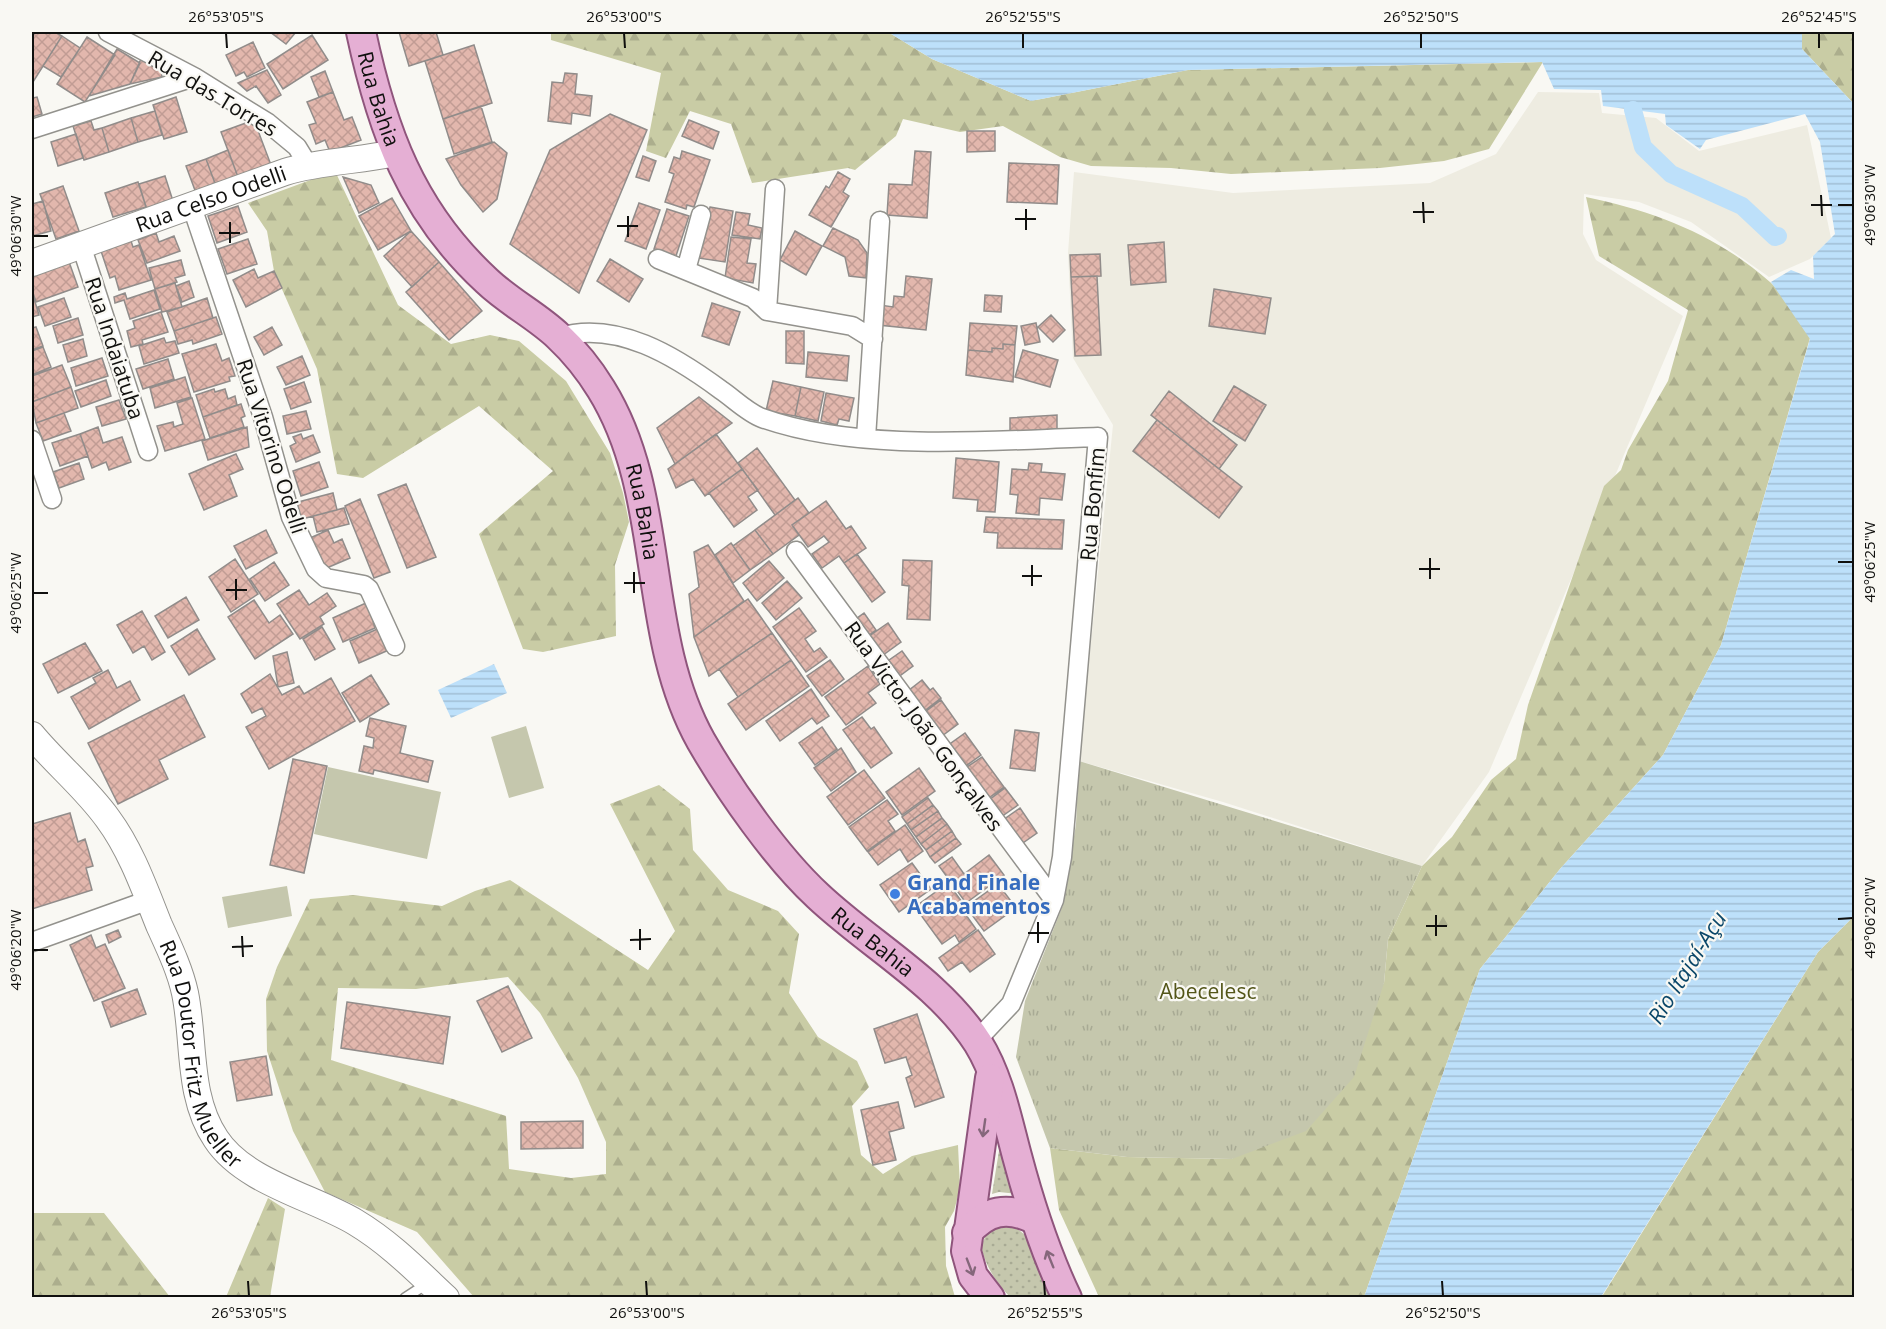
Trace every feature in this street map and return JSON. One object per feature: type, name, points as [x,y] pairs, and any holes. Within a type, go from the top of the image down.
[{"type":"main road","name":"Rua Bahia","points":[[361,32],[381,114],[395,153],[426,208],[458,252],[488,282],[558,337],[600,387],[615,416],[642,498],[665,634],[676,679],[700,738],[724,778],[781,856],[816,895],[938,996],[976,1041],[991,1070],[1034,1220],[1067,1298]]},
{"type":"main road","points":[[989,1297],[968,1264],[967,1233],[991,1070]]},
{"type":"main road","points":[[967,1233],[987,1214],[1003,1210],[1019,1212],[1034,1220]]},
{"type":"street","name":"Rua das Torres","points":[[119,34],[268,123],[297,147],[308,165]]},
{"type":"street","points":[[32,129],[194,77]]},
{"type":"street","name":"Rua Celso Odelli","points":[[32,263],[308,165],[371,159],[395,153]]},
{"type":"street","points":[[767,311],[775,189]]},
{"type":"street","name":"Rua Vitorino Odelli","points":[[192,207],[263,417],[291,518],[316,570],[326,578],[364,585],[369,589],[395,646]]},
{"type":"street","points":[[686,270],[700,214]]},
{"type":"street","points":[[866,438],[880,221]]},
{"type":"street","name":"Rua Indaiatuba","points":[[81,245],[148,451]]},
{"type":"street","points":[[658,259],[753,298],[767,311],[852,326],[873,339]]},
{"type":"street","name":"Rua Bonfim","points":[[558,337],[579,331],[603,333],[642,342],[700,375],[760,418],[828,433],[866,438],[957,442],[1098,437],[1062,857],[1054,900],[1011,1004],[976,1041]]},
{"type":"street","points":[[32,440],[52,499]]},
{"type":"street","name":"Rua Victor João Gonçalves","points":[[796,551],[1054,900]]},
{"type":"street","name":"Rua Doutor Fritz Mueller","points":[[32,735],[84,788],[109,819],[124,844],[185,992],[195,1084],[205,1118],[216,1140],[236,1160],[266,1178],[352,1220],[375,1234],[396,1249],[437,1290]]},
{"type":"street","points":[[32,942],[149,900]]},
{"type":"lane","points":[[405,1298],[437,1290]]},
{"type":"shaded area","points":[[1538,92],[1599,93],[1602,113],[1656,118],[1699,151],[1807,125],[1831,238],[1810,259],[1769,277],[1691,222],[1639,202],[1584,194],[1583,234],[1596,260],[1683,316],[1489,772],[1422,866],[1223,802],[1079,761],[1113,425],[1073,358],[1068,253],[1074,172],[1233,193],[1430,183],[1496,154]]},
{"type":"green space","points":[[551,32],[888,32],[932,59],[1031,101],[1188,70],[1543,62],[1489,149],[1444,161],[1380,168],[1231,174],[1171,168],[1091,166],[1060,157],[1003,126],[960,132],[903,119],[896,136],[855,170],[848,168],[752,183],[731,124],[690,111],[666,158],[646,151],[661,73],[551,40]]},
{"type":"green space","points":[[1802,32],[1854,32],[1854,104],[1802,49]]},
{"type":"green space","points":[[335,171],[398,305],[451,344],[490,335],[519,341],[566,381],[610,453],[623,493],[629,522],[615,565],[616,636],[543,652],[523,649],[479,534],[553,471],[479,406],[363,478],[337,474],[317,369],[274,271],[267,231],[248,203]]},
{"type":"green space","points":[[1586,197],[1636,210],[1684,227],[1728,251],[1750,265],[1776,288],[1810,338],[1721,645],[1663,755],[1560,869],[1480,969],[1364,1297],[1099,1297],[1059,1210],[1050,1148],[1127,1157],[1232,1159],[1384,983],[1388,939],[1422,866],[1452,837],[1491,780],[1516,759],[1528,705],[1604,486],[1621,470],[1628,450],[1668,381],[1688,310],[1599,256]]},
{"type":"green space","points":[[526,726],[544,788],[509,798],[491,737]]},
{"type":"green space","name":"Abecelesc","points":[[1079,761],[1422,866],[1388,939],[1384,983],[1354,1077],[1306,1131],[1232,1159],[1127,1157],[1050,1148],[1016,1057],[1025,1001],[1063,905],[1076,824]]},
{"type":"green space","points":[[328,767],[441,792],[427,859],[314,834]]},
{"type":"green space","points":[[659,785],[690,809],[693,850],[728,890],[778,911],[799,934],[789,993],[818,1037],[857,1061],[869,1087],[852,1106],[861,1155],[883,1174],[912,1156],[958,1145],[960,1188],[954,1211],[945,1227],[946,1266],[955,1297],[474,1297],[417,1232],[325,1192],[293,1131],[267,1051],[266,999],[277,967],[310,899],[353,895],[442,906],[475,891],[510,880],[648,970],[675,931],[610,804]],"holes":[[[508,977],[540,1013],[578,1078],[606,1142],[606,1174],[571,1178],[509,1169],[506,1116],[331,1060],[338,988],[416,989]]]},
{"type":"green space","points":[[287,886],[292,916],[228,928],[222,897]]},
{"type":"green space","points":[[1854,916],[1854,1297],[1601,1298],[1818,952]]},
{"type":"green space","points":[[1002,1132],[1018,1194],[999,1192],[992,1194]]},
{"type":"green space","points":[[268,1198],[285,1209],[270,1297],[226,1297]]},
{"type":"green space","points":[[32,1213],[104,1213],[170,1297],[32,1297]]},
{"type":"green space","points":[[1000,1226],[1015,1227],[1025,1235],[1057,1297],[1010,1297],[1000,1285],[988,1267],[981,1246],[987,1233]]},
{"type":"water","name":"Rio Itajaí-Açu","points":[[888,32],[1802,32],[1802,49],[1854,104],[1854,916],[1818,952],[1601,1297],[1364,1297],[1480,969],[1560,869],[1663,755],[1721,645],[1810,339],[1771,282],[1791,270],[1814,279],[1813,256],[1835,234],[1820,142],[1805,114],[1706,140],[1700,149],[1666,125],[1665,114],[1603,106],[1601,90],[1554,89],[1542,62],[1188,70],[1031,101],[932,59]]},
{"type":"water","points":[[494,664],[507,693],[451,718],[438,690]]},
{"type":"building","points":[[35,32],[55,32],[62,36],[33,82],[32,37]]},
{"type":"building","points":[[270,32],[296,32],[286,44]]},
{"type":"building","points":[[399,32],[436,32],[443,55],[409,66]]},
{"type":"building","points":[[312,35],[328,60],[283,89],[267,64]]},
{"type":"building","points":[[62,36],[80,48],[61,77],[43,66]]},
{"type":"building","points":[[87,37],[115,55],[85,102],[57,84]]},
{"type":"building","points":[[253,42],[265,68],[247,77],[244,72],[236,76],[226,55]]},
{"type":"building","points":[[474,45],[492,103],[443,119],[425,61]]},
{"type":"building","points":[[117,49],[140,63],[130,84],[89,96]]},
{"type":"building","points":[[141,59],[161,71],[162,77],[130,84]]},
{"type":"building","points":[[267,70],[281,95],[268,103],[256,86],[247,91],[238,83]]},
{"type":"building","points":[[325,71],[333,92],[319,97],[311,77]]},
{"type":"building","points":[[565,73],[577,74],[575,94],[592,96],[590,116],[572,113],[571,124],[548,121],[552,82],[563,83]]},
{"type":"building","points":[[333,92],[344,120],[352,117],[361,140],[330,152],[325,140],[316,144],[309,125],[316,123],[307,102]]},
{"type":"building","points":[[37,97],[42,114],[32,117],[32,98]]},
{"type":"building","points":[[176,97],[187,132],[164,139],[153,105]]},
{"type":"building","points":[[481,106],[492,142],[454,154],[443,119]]},
{"type":"building","points":[[155,111],[162,135],[138,142],[131,118]]},
{"type":"building","points":[[610,114],[647,130],[579,293],[510,244],[550,150]]},
{"type":"building","points":[[131,118],[138,142],[109,152],[102,128]]},
{"type":"building","points":[[254,120],[271,165],[238,177],[221,132]]},
{"type":"building","points":[[689,120],[719,132],[713,149],[682,136]]},
{"type":"building","points":[[91,121],[94,130],[102,128],[109,152],[84,160],[73,126]]},
{"type":"building","points":[[967,131],[995,131],[995,151],[967,152]]},
{"type":"building","points":[[76,134],[83,158],[58,166],[51,142]]},
{"type":"building","points":[[494,142],[507,153],[497,199],[483,212],[461,185],[446,159]]},
{"type":"building","points":[[228,150],[238,177],[216,186],[206,159]]},
{"type":"building","points":[[682,151],[710,160],[694,207],[687,205],[686,209],[665,202],[674,174],[669,172],[674,157],[680,159]]},
{"type":"building","points":[[915,151],[931,152],[927,218],[887,215],[889,184],[912,185]]},
{"type":"building","points":[[643,156],[656,161],[649,181],[636,177]]},
{"type":"building","points":[[206,159],[216,186],[196,193],[186,166]]},
{"type":"building","points":[[1009,163],[1059,165],[1057,204],[1007,202]]},
{"type":"building","points":[[838,172],[850,179],[843,192],[849,196],[831,227],[809,215],[826,186],[829,188]]},
{"type":"building","points":[[165,176],[173,201],[147,210],[139,184]]},
{"type":"building","points":[[343,177],[371,185],[379,203],[359,213]]},
{"type":"building","points":[[138,182],[146,207],[113,217],[105,193]]},
{"type":"building","points":[[63,186],[79,231],[56,239],[40,194]]},
{"type":"building","points":[[392,198],[411,231],[378,250],[359,216]]},
{"type":"building","points":[[43,201],[51,231],[32,236],[32,204]]},
{"type":"building","points":[[639,203],[660,210],[646,249],[625,241]]},
{"type":"building","points":[[238,206],[247,232],[217,243],[208,216]]},
{"type":"building","points":[[710,207],[733,211],[725,262],[698,258]]},
{"type":"building","points":[[667,209],[689,216],[676,256],[654,249]]},
{"type":"building","points":[[736,212],[750,214],[748,225],[762,228],[760,239],[732,235]]},
{"type":"building","points":[[833,228],[858,240],[867,253],[866,278],[849,276],[845,257],[823,246]]},
{"type":"building","points":[[411,231],[439,262],[412,287],[384,256]]},
{"type":"building","points":[[795,231],[822,246],[806,275],[780,260]]},
{"type":"building","points":[[156,233],[159,242],[174,236],[180,251],[147,263],[138,240]]},
{"type":"building","points":[[731,237],[751,239],[747,263],[756,264],[753,283],[725,278]]},
{"type":"building","points":[[248,239],[257,264],[227,274],[218,249]]},
{"type":"building","points":[[131,241],[133,247],[139,245],[151,280],[119,290],[115,276],[110,278],[101,251]]},
{"type":"building","points":[[1164,242],[1166,282],[1131,285],[1128,245]]},
{"type":"building","points":[[1100,254],[1101,276],[1071,277],[1070,255]]},
{"type":"building","points":[[68,259],[78,287],[36,302],[32,290],[32,273]]},
{"type":"building","points":[[610,259],[643,279],[629,302],[597,281]]},
{"type":"building","points":[[181,260],[185,275],[175,278],[177,282],[155,289],[149,268]]},
{"type":"building","points":[[439,262],[482,311],[449,340],[406,292]]},
{"type":"building","points":[[254,269],[258,278],[274,271],[282,288],[246,307],[233,280]]},
{"type":"building","points":[[906,276],[932,279],[926,330],[878,325],[880,305],[893,307],[894,296],[904,297]]},
{"type":"building","points":[[1097,276],[1101,355],[1075,356],[1071,277]]},
{"type":"building","points":[[189,281],[194,297],[182,302],[176,286]]},
{"type":"building","points":[[175,283],[182,307],[162,312],[155,289]]},
{"type":"building","points":[[1214,289],[1271,298],[1265,334],[1209,326]]},
{"type":"building","points":[[154,290],[160,309],[130,319],[124,300],[115,303],[114,297],[125,293],[127,299]]},
{"type":"building","points":[[32,292],[39,315],[32,317]]},
{"type":"building","points":[[985,295],[1002,296],[1001,312],[984,311]]},
{"type":"building","points":[[64,298],[71,317],[45,326],[38,307]]},
{"type":"building","points":[[207,298],[213,318],[174,331],[167,312]]},
{"type":"building","points":[[712,303],[740,312],[729,345],[702,336]]},
{"type":"building","points":[[161,312],[168,332],[142,340],[143,344],[131,347],[127,331],[135,328],[133,321]]},
{"type":"building","points":[[1051,315],[1065,330],[1053,342],[1038,327]]},
{"type":"building","points":[[216,317],[222,334],[193,344],[192,340],[178,344],[174,331]]},
{"type":"building","points":[[78,318],[83,335],[58,343],[53,326]]},
{"type":"building","points":[[970,323],[1017,326],[1015,345],[1003,344],[1003,349],[992,348],[992,352],[968,350]]},
{"type":"building","points":[[1036,323],[1040,342],[1025,345],[1021,326]]},
{"type":"building","points":[[36,327],[43,346],[32,350],[32,328]]},
{"type":"building","points":[[272,327],[282,345],[264,355],[254,337]]},
{"type":"building","points":[[786,331],[804,331],[804,364],[786,363]]},
{"type":"building","points":[[164,338],[166,343],[175,341],[179,353],[144,364],[139,346]]},
{"type":"building","points":[[83,339],[87,356],[68,362],[63,345]]},
{"type":"building","points":[[216,344],[222,361],[229,358],[235,376],[229,377],[230,381],[194,392],[182,354]]},
{"type":"building","points":[[1003,344],[1015,345],[1013,382],[966,375],[968,350],[992,352],[992,348],[1003,349]]},
{"type":"building","points":[[43,347],[51,367],[32,375],[32,351]]},
{"type":"building","points":[[1023,350],[1058,360],[1050,387],[1015,377]]},
{"type":"building","points":[[808,352],[849,356],[847,381],[806,377]]},
{"type":"building","points":[[302,356],[310,375],[286,385],[277,367]]},
{"type":"building","points":[[102,358],[108,376],[76,386],[71,368]]},
{"type":"building","points":[[168,359],[174,379],[143,389],[136,369]]},
{"type":"building","points":[[62,365],[71,387],[32,402],[32,376]]},
{"type":"building","points":[[185,377],[191,397],[155,408],[150,388]]},
{"type":"building","points":[[106,380],[111,396],[81,407],[75,391]]},
{"type":"building","points":[[773,381],[801,387],[795,416],[766,411]]},
{"type":"building","points":[[304,382],[311,402],[291,409],[284,389]]},
{"type":"building","points":[[1234,386],[1266,405],[1245,441],[1213,421]]},
{"type":"building","points":[[71,387],[78,408],[36,423],[32,402]]},
{"type":"building","points":[[801,387],[824,392],[818,421],[795,416]]},
{"type":"building","points":[[214,389],[215,392],[225,389],[228,399],[235,396],[237,405],[203,417],[196,395]]},
{"type":"building","points":[[1169,391],[1237,445],[1219,469],[1151,415]]},
{"type":"building","points":[[826,393],[854,398],[849,421],[839,419],[837,425],[821,421]]},
{"type":"building","points":[[699,397],[732,423],[675,464],[657,428]]},
{"type":"building","points":[[192,398],[205,439],[165,451],[157,426],[173,422],[174,427],[183,424],[177,403]]},
{"type":"building","points":[[119,400],[126,419],[102,426],[96,407]]},
{"type":"building","points":[[241,404],[245,416],[241,418],[244,427],[210,438],[203,417]]},
{"type":"building","points":[[306,411],[311,429],[287,434],[283,416]]},
{"type":"building","points":[[64,413],[71,431],[43,441],[36,423]]},
{"type":"building","points":[[1057,415],[1057,429],[1010,432],[1010,418]]},
{"type":"building","points":[[1157,420],[1242,487],[1219,518],[1133,451]]},
{"type":"building","points":[[98,427],[103,443],[122,437],[131,462],[109,470],[106,462],[92,468],[80,434]]},
{"type":"building","points":[[247,427],[249,447],[208,460],[202,441]]},
{"type":"building","points":[[80,434],[88,456],[60,466],[52,443]]},
{"type":"building","points":[[301,434],[303,439],[313,435],[320,452],[296,462],[290,446],[296,443],[293,437]]},
{"type":"building","points":[[716,434],[742,469],[705,496],[693,479],[676,488],[668,469]]},
{"type":"building","points":[[757,448],[795,500],[775,515],[738,463]]},
{"type":"building","points":[[236,454],[243,469],[229,475],[237,496],[204,510],[189,474]]},
{"type":"building","points":[[956,458],[999,462],[995,512],[977,511],[978,500],[953,498]]},
{"type":"building","points":[[319,462],[328,487],[301,496],[293,471]]},
{"type":"building","points":[[79,463],[84,479],[59,488],[53,472]]},
{"type":"building","points":[[1029,463],[1042,464],[1041,472],[1065,474],[1062,500],[1040,498],[1039,515],[1016,513],[1018,495],[1010,494],[1012,469],[1028,470]]},
{"type":"building","points":[[742,469],[758,490],[748,497],[757,510],[734,527],[709,493]]},
{"type":"building","points":[[406,484],[436,557],[407,568],[378,495]]},
{"type":"building","points":[[333,493],[337,510],[298,520],[294,503]]},
{"type":"building","points":[[798,498],[809,513],[792,525],[799,535],[773,554],[755,530]]},
{"type":"building","points":[[360,499],[390,572],[374,578],[345,506]]},
{"type":"building","points":[[826,501],[846,529],[851,526],[866,548],[844,563],[839,556],[822,568],[812,554],[829,542],[824,536],[808,547],[792,525]]},
{"type":"building","points":[[344,508],[349,524],[317,532],[313,516]]},
{"type":"building","points":[[986,517],[1064,520],[1062,549],[997,548],[998,533],[984,532]]},
{"type":"building","points":[[266,530],[277,553],[246,569],[234,546]]},
{"type":"building","points":[[328,530],[334,543],[342,539],[350,558],[322,570],[308,539]]},
{"type":"building","points":[[755,530],[773,554],[750,570],[733,546]]},
{"type":"building","points":[[731,543],[750,570],[733,583],[715,555]]},
{"type":"building","points":[[708,545],[744,601],[694,637],[689,594],[699,587],[694,552]]},
{"type":"building","points":[[857,554],[885,592],[872,602],[844,563]]},
{"type":"building","points":[[235,559],[258,594],[231,612],[209,577]]},
{"type":"building","points":[[903,560],[932,561],[930,620],[907,619],[909,586],[902,585]]},
{"type":"building","points":[[769,561],[784,578],[757,601],[743,583]]},
{"type":"building","points":[[274,562],[289,585],[265,601],[250,579]]},
{"type":"building","points":[[787,581],[802,598],[776,620],[762,603]]},
{"type":"building","points":[[299,590],[309,605],[327,593],[336,606],[320,617],[324,624],[300,639],[277,604]]},
{"type":"building","points":[[186,597],[199,620],[168,638],[155,616]]},
{"type":"building","points":[[748,599],[772,633],[709,676],[694,637]]},
{"type":"building","points":[[254,600],[269,623],[280,615],[293,634],[255,659],[228,617]]},
{"type":"building","points":[[368,602],[375,628],[343,642],[333,618]]},
{"type":"building","points":[[799,608],[816,631],[805,639],[814,652],[820,648],[827,657],[806,672],[773,627]]},
{"type":"building","points":[[142,611],[165,652],[152,660],[144,646],[133,653],[117,625]]},
{"type":"building","points":[[864,613],[876,630],[865,638],[853,621]]},
{"type":"building","points":[[888,623],[901,642],[879,658],[865,639]]},
{"type":"building","points":[[322,627],[335,649],[315,660],[303,639]]},
{"type":"building","points":[[382,627],[391,649],[359,663],[350,641]]},
{"type":"building","points":[[197,629],[215,659],[189,675],[171,646]]},
{"type":"building","points":[[772,633],[791,660],[738,697],[719,669]]},
{"type":"building","points":[[85,643],[102,671],[58,693],[43,664]]},
{"type":"building","points":[[902,651],[913,666],[897,678],[885,663]]},
{"type":"building","points":[[287,652],[294,683],[278,687],[273,656]]},
{"type":"building","points":[[791,660],[809,686],[746,730],[728,704]]},
{"type":"building","points":[[830,660],[844,679],[822,696],[807,676]]},
{"type":"building","points":[[868,666],[880,684],[868,693],[876,703],[846,725],[825,697]]},
{"type":"building","points":[[108,670],[117,688],[130,681],[140,700],[89,729],[71,697],[96,683],[93,678]]},
{"type":"building","points":[[270,674],[282,695],[299,686],[304,694],[331,678],[355,721],[269,769],[246,727],[266,716],[262,708],[252,713],[241,694]]},
{"type":"building","points":[[371,675],[389,704],[360,722],[342,693]]},
{"type":"building","points":[[922,680],[941,698],[923,712],[908,691]]},
{"type":"building","points":[[811,689],[829,716],[817,724],[812,718],[780,741],[766,721]]},
{"type":"building","points":[[184,695],[205,737],[159,760],[168,779],[118,804],[88,743]]},
{"type":"building","points":[[941,700],[958,724],[942,736],[925,712]]},
{"type":"building","points":[[862,717],[871,729],[874,727],[892,753],[871,768],[843,730]]},
{"type":"building","points":[[370,718],[406,726],[400,753],[433,761],[428,782],[374,770],[373,774],[359,771],[364,746],[373,748],[374,738],[366,736]]},
{"type":"building","points":[[822,727],[837,749],[815,765],[799,743]]},
{"type":"building","points":[[1015,730],[1039,733],[1035,771],[1010,768]]},
{"type":"building","points":[[965,733],[981,755],[963,768],[947,746]]},
{"type":"building","points":[[841,748],[856,772],[831,791],[814,768]]},
{"type":"building","points":[[982,757],[1004,787],[986,800],[964,769]]},
{"type":"building","points":[[293,759],[327,766],[304,873],[270,865]]},
{"type":"building","points":[[919,768],[935,791],[902,815],[886,792]]},
{"type":"building","points":[[864,770],[885,798],[848,825],[827,797]]},
{"type":"building","points":[[1005,788],[1018,805],[1001,817],[989,800]]},
{"type":"building","points":[[928,798],[933,805],[907,824],[902,817]]},
{"type":"building","points":[[887,800],[898,814],[888,821],[895,831],[867,851],[849,827]]},
{"type":"building","points":[[933,805],[938,811],[911,830],[907,824]]},
{"type":"building","points":[[1020,808],[1037,833],[1020,845],[1003,820]]},
{"type":"building","points":[[938,811],[942,818],[916,837],[911,830]]},
{"type":"building","points":[[70,813],[78,842],[85,839],[93,866],[86,868],[92,890],[32,909],[32,824]]},
{"type":"building","points":[[942,818],[947,824],[921,844],[916,837]]},
{"type":"building","points":[[947,824],[952,831],[926,850],[921,844]]},
{"type":"building","points":[[905,825],[923,851],[908,862],[900,849],[878,865],[868,852]]},
{"type":"building","points":[[952,831],[956,838],[930,857],[926,850]]},
{"type":"building","points":[[956,838],[961,844],[935,863],[930,857]]},
{"type":"building","points":[[989,855],[1004,875],[966,903],[939,866],[952,857],[964,874]]},
{"type":"building","points":[[912,863],[931,889],[899,912],[880,885]]},
{"type":"building","points":[[948,883],[965,906],[961,908],[976,929],[959,942],[955,935],[942,944],[915,907]]},
{"type":"building","points":[[998,884],[1014,905],[1004,912],[1006,915],[984,931],[966,907]]},
{"type":"building","points":[[118,930],[121,937],[109,943],[106,935]]},
{"type":"building","points":[[978,930],[995,954],[970,972],[962,962],[948,971],[939,958]]},
{"type":"building","points":[[91,935],[96,948],[105,944],[125,988],[94,1001],[70,945]]},
{"type":"building","points":[[508,986],[532,1038],[502,1052],[477,1001]]},
{"type":"building","points":[[137,989],[146,1014],[111,1027],[102,1002]]},
{"type":"building","points":[[347,1002],[450,1017],[443,1064],[341,1048]]},
{"type":"building","points":[[917,1014],[944,1097],[915,1107],[906,1078],[912,1075],[906,1057],[885,1063],[874,1029]]},
{"type":"building","points":[[266,1056],[272,1095],[237,1101],[230,1062]]},
{"type":"building","points":[[898,1102],[904,1128],[889,1132],[896,1160],[873,1165],[861,1110]]},
{"type":"building","points":[[583,1121],[583,1148],[521,1149],[521,1122]]},
{"type":"waterway","points":[[1633,110],[1643,147],[1671,174],[1742,206],[1775,237],[1778,236]]},
{"type":"place","name":"Grand Finale Acabamentos","points":[[895,894]]}]
